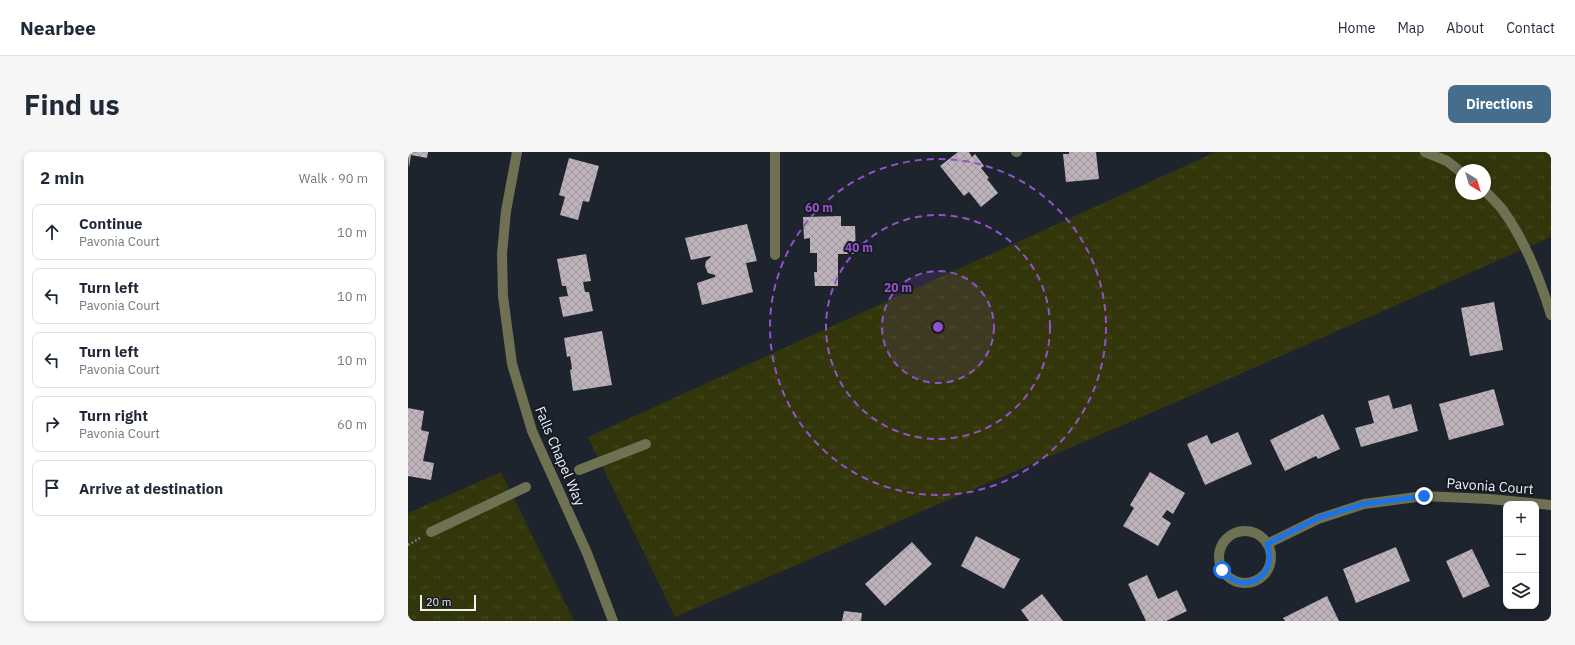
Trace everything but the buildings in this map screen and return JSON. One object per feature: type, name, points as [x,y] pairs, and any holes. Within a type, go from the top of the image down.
[{"type":"street","name":"Falls Chapel Way","points":[[516,152],[506,211],[502,254],[503,296],[512,364],[532,431],[587,554],[613,621]]},
{"type":"street","points":[[775,152],[775,255]]},
{"type":"street","points":[[1425,152],[1447,161],[1455,167]]},
{"type":"street","points":[[1491,197],[1501,208],[1517,232],[1544,292],[1551,315]]},
{"type":"street","points":[[579,470],[646,444]]},
{"type":"street","points":[[431,532],[526,487]]},
{"type":"street","name":"Pavonia Court","points":[[1267,544],[1318,518],[1364,504],[1424,496],[1489,499],[1551,505]]},
{"type":"street","points":[[1248,531],[1255,533],[1267,544],[1270,560],[1266,571],[1257,579],[1250,582],[1241,583],[1227,576],[1222,570],[1219,562],[1221,546],[1232,534],[1248,531]]},
{"type":"green space","points":[[1216,152],[1551,152],[1551,237],[1158,410],[675,617],[588,437]]},
{"type":"green space","points":[[501,472],[574,621],[408,621],[408,513]]},
{"type":"route","points":[[1222,570],[1227,576],[1234,580],[1241,583],[1250,582],[1257,579],[1268,568],[1270,552],[1267,544],[1318,518],[1364,504],[1424,496]]}]
